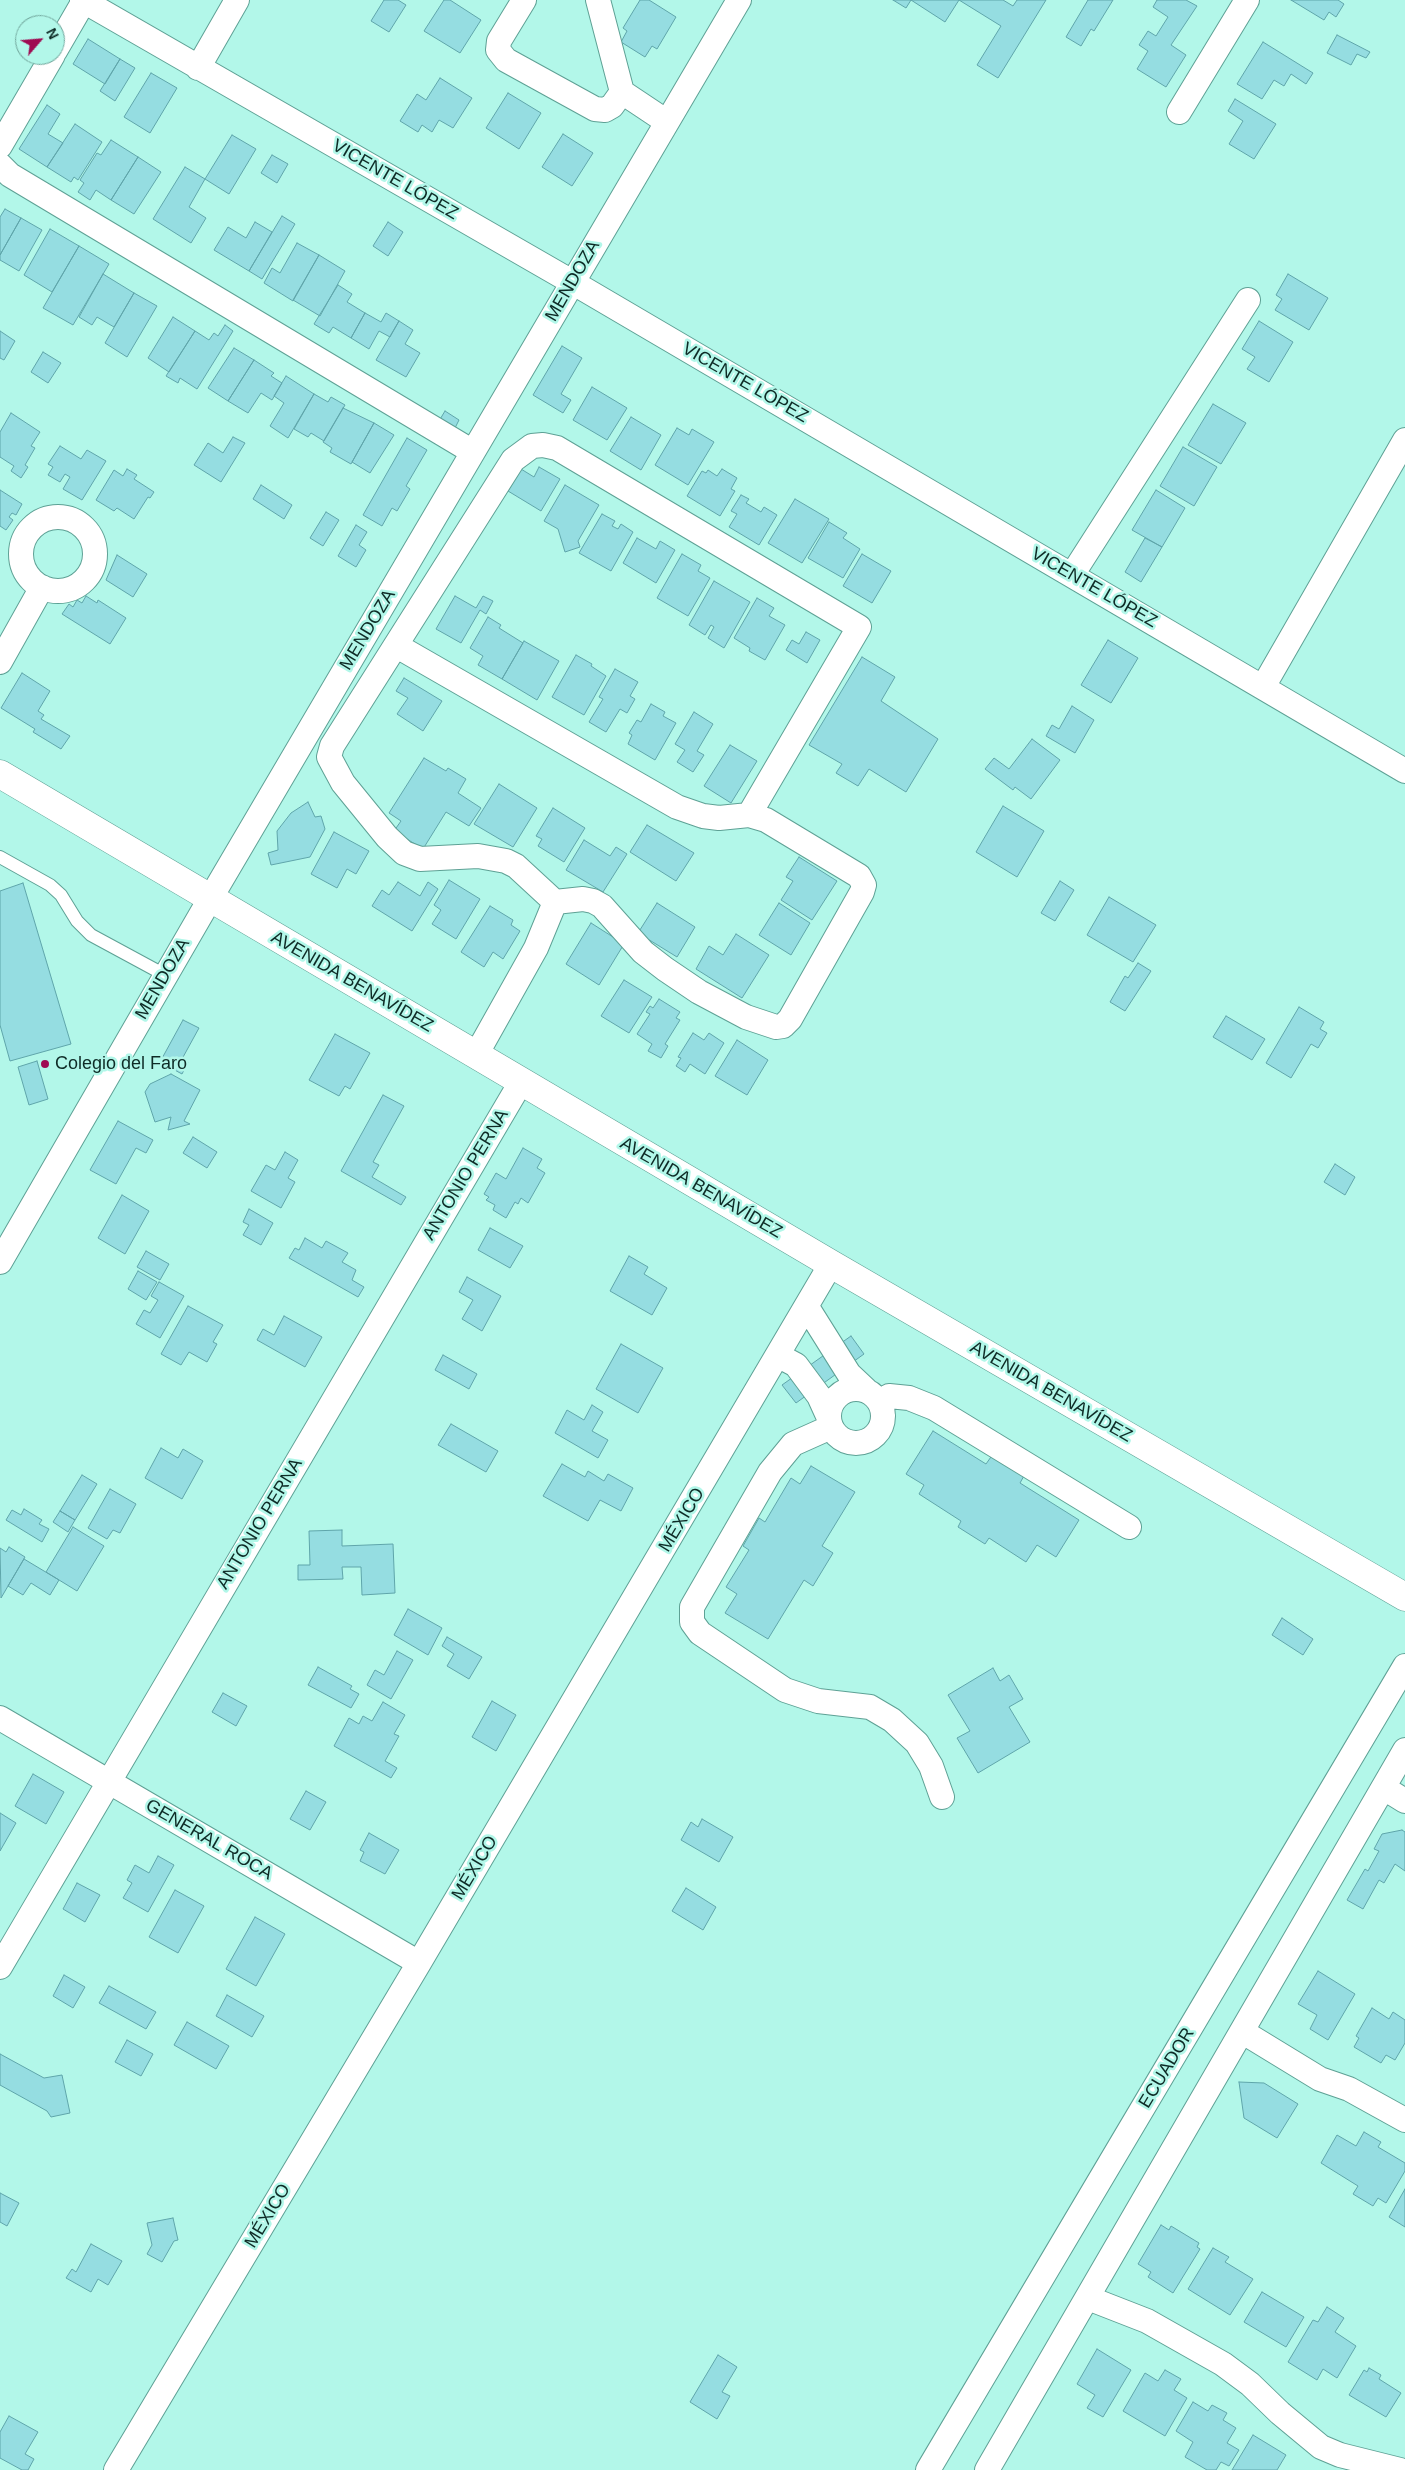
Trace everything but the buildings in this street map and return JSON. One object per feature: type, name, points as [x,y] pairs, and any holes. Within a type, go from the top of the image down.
[{"type":"main road","name":"AVENIDA BENAVÍDEZ","points":[[0,774],[831,1264],[1405,1597]]},
{"type":"street","points":[[65,33],[83,0]]},
{"type":"street","name":"VICENTE LÓPEZ","points":[[83,0],[572,282],[1405,771]]},
{"type":"street","points":[[198,68],[237,0]]},
{"type":"street","points":[[524,0],[499,41],[498,50],[506,60],[595,109],[605,110],[612,106],[622,92]]},
{"type":"street","points":[[598,0],[622,92],[667,122]]},
{"type":"street","name":"MENDOZA","points":[[0,1262],[210,899],[739,0]]},
{"type":"street","points":[[1179,112],[1247,0]]},
{"type":"street","points":[[0,146],[47,65]]},
{"type":"street","points":[[0,165],[10,175],[473,452]]},
{"type":"street","points":[[1072,575],[1248,300]]},
{"type":"street","points":[[1263,688],[1405,440]]},
{"type":"street","points":[[397,646],[677,807],[703,816],[719,818],[749,815],[766,820],[859,876],[864,885],[862,892],[790,1019],[783,1026],[776,1028],[753,1020],[699,992],[643,952],[602,906],[593,901],[583,899],[555,902],[516,866],[506,860],[478,856],[420,859],[404,853],[387,837],[343,784],[333,768],[329,757],[332,746],[513,460],[532,446],[543,445],[557,448],[859,627],[749,815]]},
{"type":"street","points":[[0,662],[42,587]]},
{"type":"street","points":[[476,1055],[536,948],[555,902]]},
{"type":"street","name":"ANTONIO PERNA","points":[[0,1967],[521,1082]]},
{"type":"street","name":"MÉXICO","points":[[116,2470],[779,1356],[831,1264]]},
{"type":"street","points":[[779,1356],[796,1365],[819,1396],[830,1422],[843,1440],[860,1443],[876,1435],[884,1419],[873,1396],[849,1374],[807,1307]]},
{"type":"street","points":[[830,1422],[830,1409],[840,1394],[857,1388],[873,1396],[909,1398],[934,1408],[1129,1527]]},
{"type":"street","points":[[830,1422],[793,1444],[770,1472],[692,1607],[692,1622],[700,1633],[785,1690],[818,1701],[870,1707],[892,1720],[918,1743],[931,1766],[942,1796]]},
{"type":"street","name":"ECUADOR","points":[[928,2470],[1405,1666]]},
{"type":"street","name":"GENERAL ROCA","points":[[0,1718],[419,1962]]},
{"type":"street","points":[[987,2470],[1405,1750]]},
{"type":"street","points":[[1384,1788],[1405,1801]]},
{"type":"street","points":[[1243,2032],[1320,2079],[1349,2089],[1405,2120]]},
{"type":"street","points":[[1088,2298],[1147,2321],[1223,2364],[1250,2384],[1320,2447],[1340,2455],[1400,2470]]},
{"type":"lane","points":[[0,857],[50,885],[61,895],[77,921],[91,935],[166,975]]},
{"type":"place","name":"Colegio del Faro","points":[[45,1064]]}]
